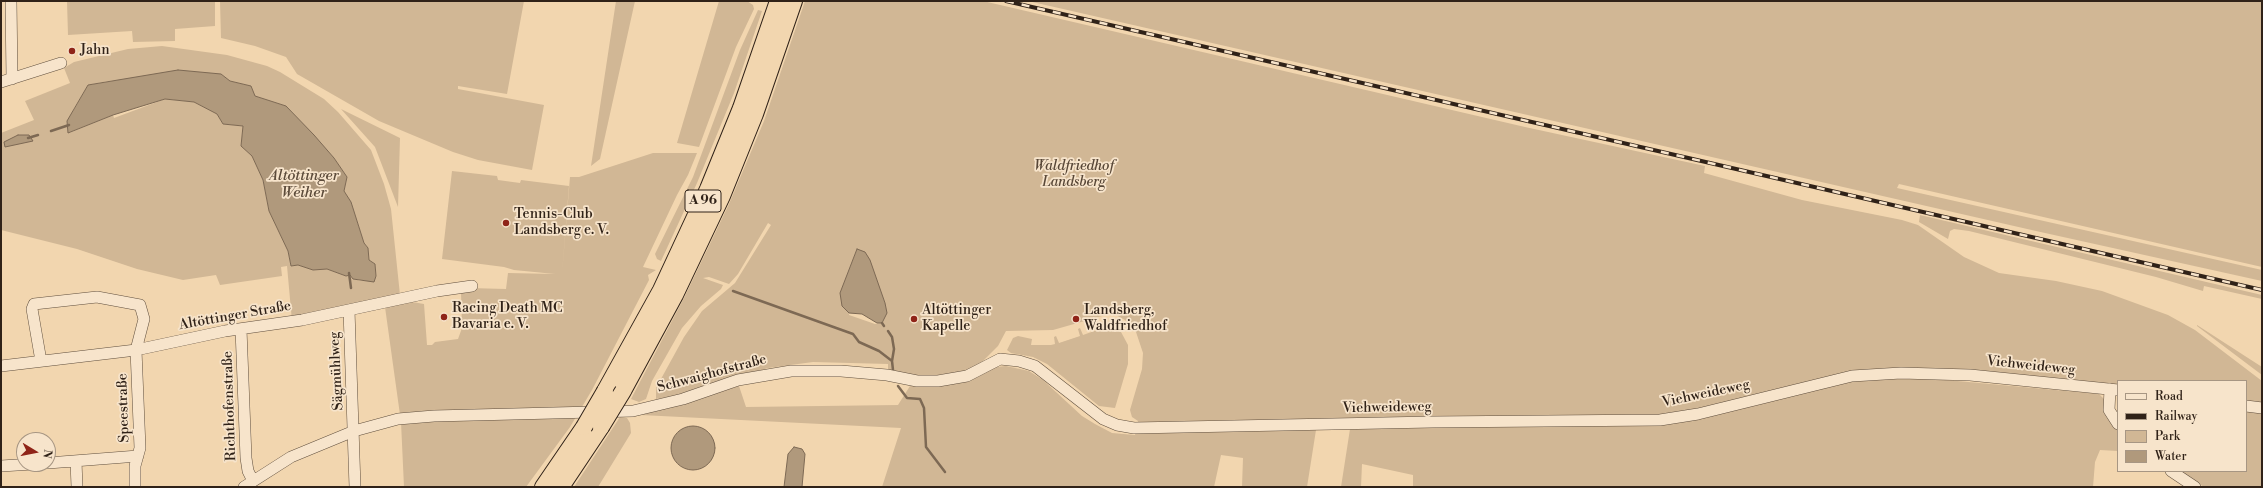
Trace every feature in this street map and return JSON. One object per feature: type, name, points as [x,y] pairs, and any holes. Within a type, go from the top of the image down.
[{"type":"highway","name":"A 96","points":[[543,487],[584,427],[661,290],[708,189],[741,108],[778,1]]},
{"type":"highway","name":"A 96","points":[[561,487],[623,391],[676,295],[722,196],[755,114],[794,1]]},
{"type":"street","points":[[11,1],[12,79]]},
{"type":"street","points":[[1,82],[61,63]]},
{"type":"street","name":"Altöttinger Straße","points":[[1,366],[136,350],[241,329],[302,320],[472,286]]},
{"type":"street","points":[[41,362],[32,309],[34,304],[39,303],[97,297],[140,304],[144,327],[137,342],[136,350]]},
{"type":"street","name":"Sägmühlweg","points":[[349,310],[356,487]]},
{"type":"street","name":"Richthofenstraße","points":[[241,329],[246,458],[249,484]]},
{"type":"street","name":"Speestraße","points":[[135,487],[135,466],[140,448],[136,350]]},
{"type":"street","name":"Schwaighofstraße","points":[[249,484],[291,458],[354,430],[398,419],[434,416],[633,411],[683,399],[738,380],[791,371],[841,371],[887,375],[917,381],[938,382],[967,376],[1000,359],[1019,361],[1035,366],[1090,410],[1118,425],[1152,428],[1226,426]]},
{"type":"street","name":"Viehweideweg","points":[[1226,426],[1660,420],[1698,414],[1845,377],[1901,373],[1970,375],[2114,389]]},
{"type":"street","points":[[2114,389],[2109,410],[2117,422]]},
{"type":"street","points":[[2247,406],[2262,408]]},
{"type":"street","points":[[56,462],[138,456]]},
{"type":"street","points":[[76,461],[77,487]]},
{"type":"street","points":[[1,466],[16,465]]},
{"type":"street","points":[[2172,472],[2195,487]]},
{"type":"green space","points":[[67,1],[215,1],[215,26],[175,29],[175,41],[133,42],[132,31],[68,35]]},
{"type":"green space","points":[[220,1],[524,1],[507,94],[458,86],[458,89],[544,105],[532,170],[478,160],[453,152],[379,121],[297,74],[286,57],[255,46],[221,38]]},
{"type":"green space","points":[[616,1],[635,1],[600,159],[591,166]]},
{"type":"green space","points":[[719,1],[747,1],[753,5],[754,9],[736,47],[699,147],[677,143]]},
{"type":"green space","name":"Waldfriedhof Landsberg","points":[[805,1],[983,1],[1525,127],[1705,166],[1704,173],[1802,200],[1902,220],[1918,225],[1964,257],[1999,273],[2056,281],[2102,291],[2168,315],[2195,330],[2262,381],[2262,404],[2247,401],[2247,380],[2117,380],[2117,385],[1903,376],[2099,394],[2105,400],[2117,429],[2117,451],[2100,450],[2095,462],[2093,487],[1413,487],[1413,475],[1362,464],[1361,487],[1341,487],[1350,429],[1316,430],[1307,487],[1242,487],[1243,458],[1221,455],[1214,487],[882,487],[901,428],[641,415],[739,386],[746,407],[898,405],[910,386],[937,387],[969,379],[995,367],[1006,366],[1029,371],[1043,380],[1082,416],[1095,424],[1112,433],[1135,435],[1138,421],[1132,417],[1130,410],[1142,369],[1143,353],[1136,332],[1125,320],[1112,313],[1111,307],[1109,308],[1109,314],[1053,330],[1006,331],[998,346],[982,362],[969,370],[950,374],[913,377],[888,371],[888,364],[813,362],[768,368],[681,395],[656,399],[656,388],[684,337],[702,311],[735,283],[771,225],[768,223],[738,274],[729,284],[709,277],[703,278],[723,285],[721,289],[701,306],[682,328],[652,381],[646,399],[639,402],[631,399],[684,298],[729,204],[764,121]],"holes":[[[857,249],[885,303],[882,323],[875,324],[849,315],[849,313],[842,306],[850,268]]]},
{"type":"green space","points":[[1028,1],[2262,1],[2262,267],[1899,184],[1897,188],[2262,270],[2262,281],[2036,231]]},
{"type":"green space","points":[[758,10],[762,11],[734,93],[697,183],[661,261],[657,259],[655,254],[693,177],[740,50]]},
{"type":"green space","points":[[162,46],[227,55],[267,66],[280,72],[324,99],[338,112],[371,150],[384,184],[391,209],[400,295],[292,321],[287,266],[281,267],[282,276],[220,285],[216,275],[183,280],[137,269],[77,249],[1,230],[1,133],[34,120],[25,101],[70,83],[64,68],[74,62],[128,49]],"holes":[[[221,74],[230,81],[251,86],[254,96],[286,106],[334,158],[347,177],[344,191],[351,203],[364,243],[368,248],[369,260],[375,264],[376,276],[362,281],[353,279],[350,275],[346,276],[327,269],[313,270],[298,265],[291,266],[288,251],[269,211],[263,180],[252,156],[241,146],[243,126],[223,124],[217,114],[194,102],[165,99],[114,118],[113,115],[69,133],[73,110],[88,85],[109,81]]]},
{"type":"green space","points":[[341,109],[400,138],[398,207],[375,147]]},
{"type":"green space","points":[[653,153],[697,153],[688,175],[643,267],[656,270],[648,275],[649,280],[592,390],[570,427],[526,487],[404,487],[401,422],[385,307],[412,302],[424,304],[427,345],[432,345],[435,342],[458,339],[462,328],[461,292],[469,288],[506,289],[508,273],[555,274],[514,270],[504,267],[442,259],[452,171],[497,176],[498,180],[520,183],[521,180],[569,186],[562,274],[570,177],[579,177]]},
{"type":"green space","points":[[1920,215],[2262,295],[2262,299],[2204,286],[2203,291],[2156,277],[1969,231],[1954,229],[1950,231],[1948,239],[1919,222]]},
{"type":"green space","points":[[1096,323],[1106,323],[1115,327],[1121,332],[1128,345],[1128,364],[1115,408],[1099,406],[1047,364],[1033,357],[1011,353],[1007,350],[1013,338],[1018,336],[1032,339],[1031,345],[1051,345],[1055,344],[1054,337],[1056,336],[1059,343],[1080,336],[1078,329],[1080,328],[1083,335],[1097,330]]},
{"type":"green space","points":[[2197,326],[2262,367],[2262,375]]},
{"type":"green space","points":[[2247,411],[2262,413],[2262,487],[2204,487],[2181,472],[2247,472]]},
{"type":"green space","points":[[620,417],[627,418],[630,423],[631,433],[598,487],[574,487]]},
{"type":"water","name":"Altöttinger Weiher","points":[[178,70],[221,74],[230,81],[251,86],[255,96],[286,106],[314,135],[334,158],[347,177],[344,191],[351,202],[364,243],[368,248],[369,260],[375,264],[376,276],[374,282],[353,279],[350,275],[346,276],[327,269],[313,270],[298,265],[291,266],[288,251],[269,211],[263,180],[252,156],[241,146],[243,126],[223,124],[217,114],[194,102],[165,99],[113,115],[68,133],[67,121],[88,85]]},
{"type":"water","points":[[18,135],[29,135],[33,141],[5,147],[4,142]]},
{"type":"water","points":[[857,249],[865,252],[870,260],[885,303],[887,313],[882,323],[877,323],[862,314],[849,313],[842,306],[840,293]]},
{"type":"water","points":[[693,426],[705,430],[711,436],[715,448],[711,460],[705,466],[693,470],[681,466],[675,460],[671,448],[675,436],[681,430]]},
{"type":"water","points":[[794,447],[802,449],[805,454],[802,487],[784,487],[788,454]]},
{"type":"waterway","points":[[51,131],[69,125]]},
{"type":"waterway","points":[[28,138],[38,135]]},
{"type":"waterway","points":[[349,273],[351,288]]},
{"type":"waterway","points":[[733,291],[853,334],[859,342],[879,351],[892,361],[893,370]]},
{"type":"waterway","points":[[888,331],[892,337],[894,349],[892,361]]},
{"type":"waterway","points":[[898,386],[907,398],[920,399],[924,408],[926,447],[945,472]]},
{"type":"railway","points":[[1006,1],[2262,290]]},
{"type":"place","name":"Jahn","points":[[72,51]]},
{"type":"place","name":"Tennis-Club Landsberg e. V.","points":[[506,223]]},
{"type":"place","name":"Racing Death MC Bavaria e. V.","points":[[444,317]]},
{"type":"place","name":"Altöttinger Kapelle","points":[[914,319]]},
{"type":"place","name":"Landsberg, Waldfriedhof","points":[[1076,319]]}]
